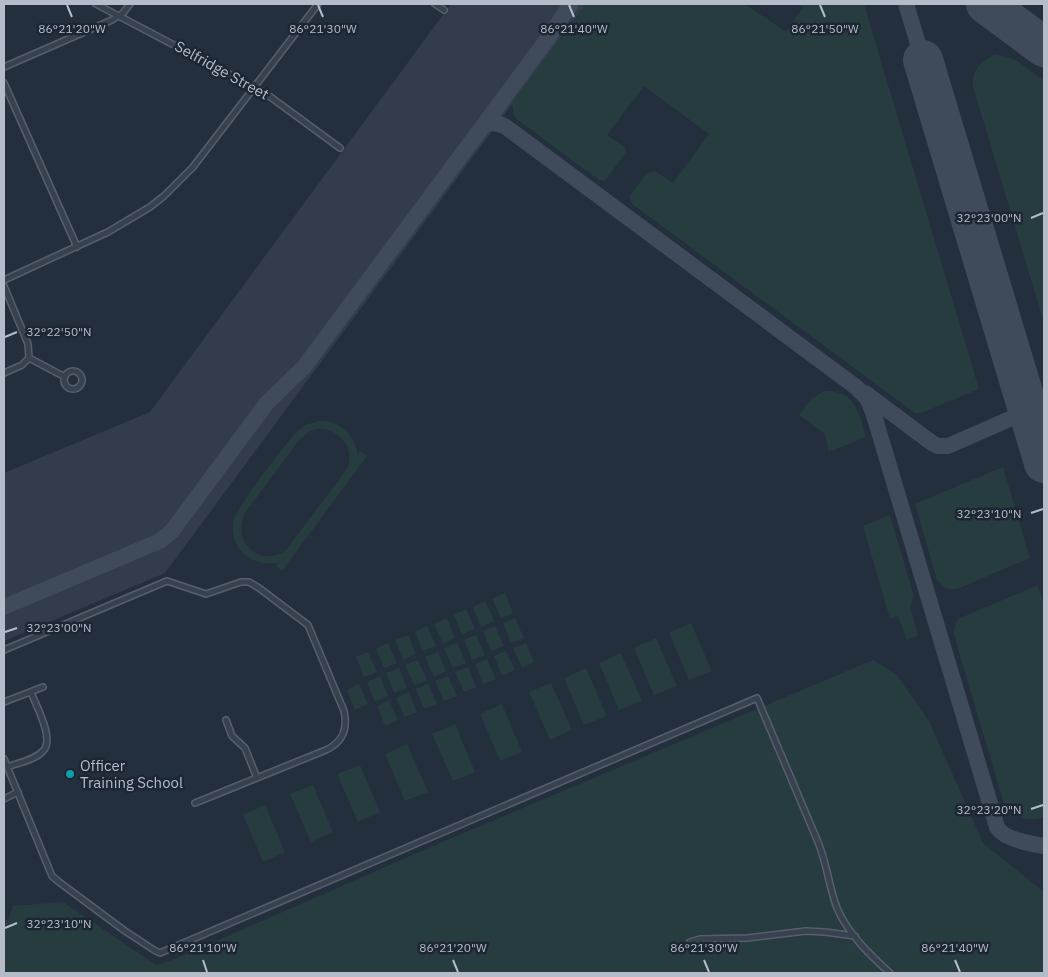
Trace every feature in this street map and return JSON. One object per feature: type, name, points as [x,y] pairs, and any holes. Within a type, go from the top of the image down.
[{"type":"street","name":"Selfridge Street","points":[[96,4],[255,87],[340,148]]},
{"type":"street","points":[[4,67],[112,20],[119,16],[130,4]]},
{"type":"street","points":[[4,280],[108,232],[142,212],[175,186],[194,167],[318,4]]},
{"type":"street","points":[[435,4],[444,10]]},
{"type":"street","points":[[4,83],[77,247]]},
{"type":"street","points":[[4,286],[28,344],[28,358],[22,365],[4,373]]},
{"type":"street","points":[[28,358],[64,377]]},
{"type":"street","points":[[4,650],[166,581],[206,594],[246,581],[254,584],[308,625],[344,711],[346,724],[342,737],[333,747],[195,803]]},
{"type":"street","points":[[4,702],[43,687]]},
{"type":"street","points":[[7,767],[38,755],[44,751],[48,744],[46,732],[30,692]]},
{"type":"street","points":[[4,759],[47,866],[55,879],[125,931],[160,952],[757,698],[822,851],[837,908],[855,936],[890,973]]},
{"type":"street","points":[[226,720],[232,736],[245,748],[256,778]]},
{"type":"street","points":[[4,799],[18,792]]},
{"type":"street","points":[[690,942],[700,939],[747,938],[806,931],[855,936]]},
{"type":"shaded area","points":[[451,4],[586,4],[165,573],[4,641],[4,473],[150,412]]},
{"type":"green space","points":[[586,4],[745,4],[786,32],[805,4],[864,4],[979,389],[921,413],[915,413],[632,204],[631,194],[647,173],[655,171],[673,183],[709,134],[644,86],[607,135],[625,147],[626,152],[605,181],[599,180],[518,120],[514,115],[512,103]]},
{"type":"green space","points":[[994,55],[1015,60],[1044,81],[1044,323],[973,87],[973,76],[977,68]]},
{"type":"green space","points":[[824,391],[843,394],[854,404],[866,437],[829,452],[825,434],[799,415],[810,400]]},
{"type":"green space","points":[[327,421],[340,426],[353,441],[358,455],[360,451],[367,456],[282,571],[276,566],[278,563],[258,562],[242,552],[235,539],[233,523],[242,504],[260,478],[294,434],[305,425]],"holes":[[[326,430],[333,432],[344,441],[349,454],[347,469],[285,551],[265,556],[257,553],[244,542],[242,523],[245,513],[300,439],[310,431]]]},
{"type":"green space","points":[[1003,467],[1030,558],[957,589],[946,588],[937,580],[915,504]]},
{"type":"green space","points":[[890,515],[913,593],[910,607],[918,635],[907,640],[898,616],[890,619],[863,526]]},
{"type":"green space","points":[[1038,585],[1044,605],[1044,817],[1026,819],[1016,815],[1003,801],[954,635],[954,627],[960,618]]},
{"type":"green space","points":[[505,593],[513,613],[501,618],[492,599]]},
{"type":"green space","points":[[485,601],[494,621],[481,627],[473,607]]},
{"type":"green space","points":[[466,609],[475,629],[462,635],[454,615]]},
{"type":"green space","points":[[447,618],[455,638],[443,644],[434,624]]},
{"type":"green space","points":[[515,618],[524,638],[511,643],[503,623]]},
{"type":"green space","points":[[691,623],[712,671],[689,680],[669,633]]},
{"type":"green space","points":[[427,626],[436,646],[423,651],[415,632]]},
{"type":"green space","points":[[495,626],[504,646],[491,651],[483,631]]},
{"type":"green space","points":[[408,635],[416,654],[403,660],[395,640]]},
{"type":"green space","points":[[476,635],[485,655],[472,660],[464,640]]},
{"type":"green space","points":[[656,638],[677,686],[654,695],[634,648]]},
{"type":"green space","points":[[388,643],[397,663],[384,668],[376,649]]},
{"type":"green space","points":[[457,643],[466,663],[453,668],[444,648]]},
{"type":"green space","points":[[526,643],[534,662],[522,668],[513,648]]},
{"type":"green space","points":[[506,651],[515,670],[502,676],[494,656]]},
{"type":"green space","points":[[368,652],[377,672],[364,677],[356,657]]},
{"type":"green space","points":[[438,652],[446,671],[434,677],[425,657]]},
{"type":"green space","points":[[621,653],[642,701],[619,710],[599,663]]},
{"type":"green space","points":[[487,659],[496,679],[483,684],[475,664]]},
{"type":"green space","points":[[418,660],[427,680],[414,685],[405,665]]},
{"type":"green space","points":[[873,660],[896,674],[929,721],[983,843],[1044,892],[1044,973],[4,973],[4,921],[8,920],[13,906],[63,902],[156,965],[175,959],[440,843]]},
{"type":"green space","points":[[468,667],[476,687],[464,692],[455,672]]},
{"type":"green space","points":[[399,668],[407,688],[394,693],[386,673]]},
{"type":"green space","points":[[586,668],[607,716],[584,725],[564,678]]},
{"type":"green space","points":[[380,676],[388,696],[375,702],[367,682]]},
{"type":"green space","points":[[448,676],[457,696],[444,701],[435,681]]},
{"type":"green space","points":[[551,683],[572,730],[550,740],[529,692]]},
{"type":"green space","points":[[359,684],[368,704],[355,710],[347,690]]},
{"type":"green space","points":[[428,684],[437,704],[424,709],[416,689]]},
{"type":"green space","points":[[409,692],[417,712],[405,717],[396,698]]},
{"type":"green space","points":[[389,700],[398,720],[385,726],[377,706]]},
{"type":"green space","points":[[502,704],[522,752],[500,761],[480,714]]},
{"type":"green space","points":[[455,724],[475,772],[453,781],[432,734]]},
{"type":"green space","points":[[407,744],[428,792],[405,801],[385,754]]},
{"type":"green space","points":[[360,765],[380,812],[358,822],[337,774]]},
{"type":"green space","points":[[313,785],[333,832],[311,842],[290,794]]},
{"type":"green space","points":[[265,805],[285,852],[263,862],[243,815]]},
{"type":"taxiway","points":[[4,607],[160,541],[172,531],[266,404],[304,367],[546,41],[571,4]]},
{"type":"taxiway","points":[[906,4],[923,60]]},
{"type":"taxiway","points":[[483,126],[495,123],[506,127],[856,387],[867,398],[873,412],[997,827],[1011,838],[1044,846]]},
{"type":"taxiway","points":[[865,393],[938,446],[948,446],[1044,404]]},
{"type":"runway","points":[[986,4],[1044,47]]},
{"type":"runway","points":[[923,60],[1044,463]]},
{"type":"place","name":"Officer Training School","points":[[70,774]]}]
